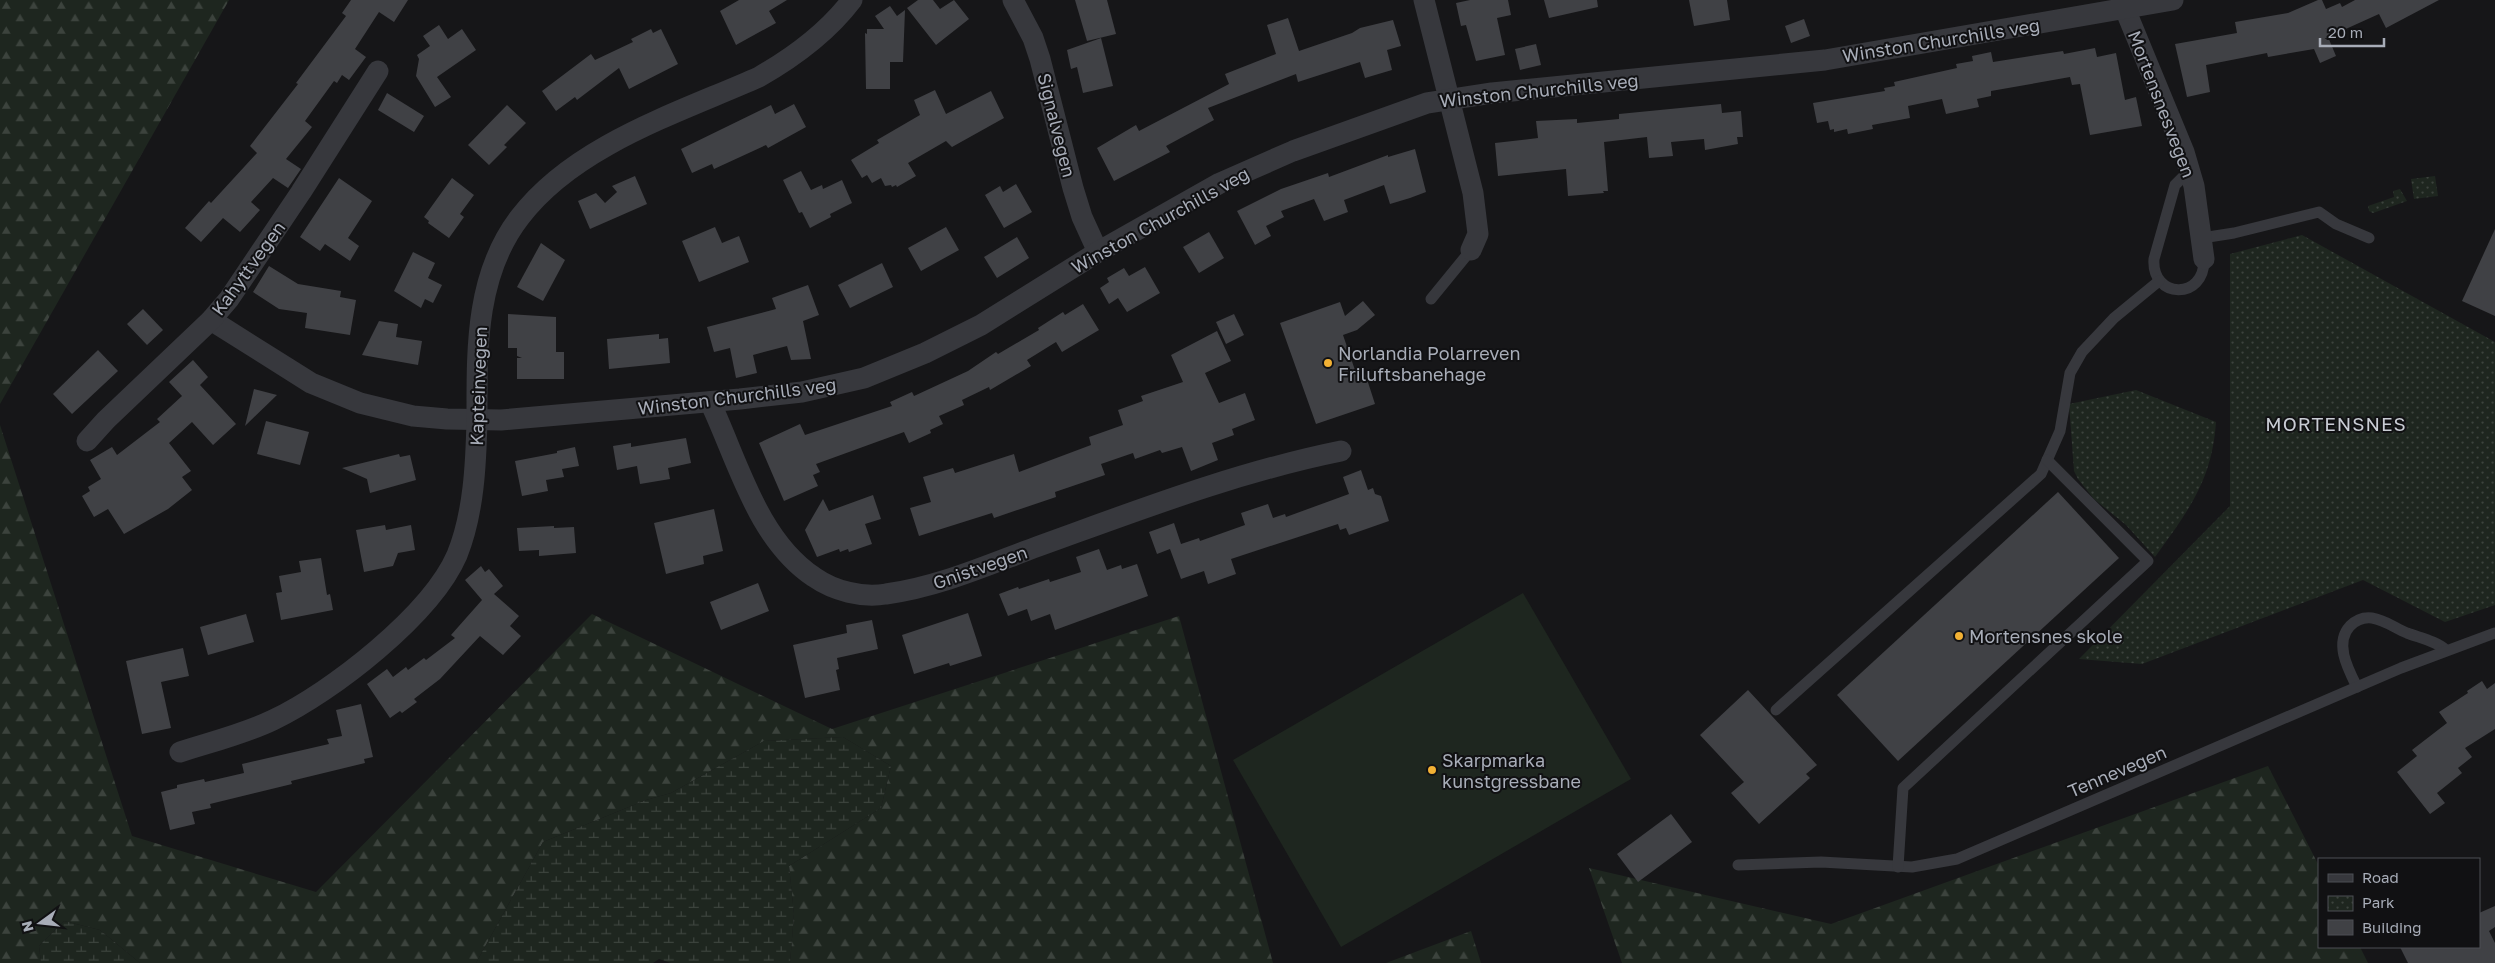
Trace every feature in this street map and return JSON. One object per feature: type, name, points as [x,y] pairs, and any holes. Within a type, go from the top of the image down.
[{"type":"street","name":"Kapteinvegen","points":[[180,752],[262,724],[290,712],[346,674],[414,615],[435,590],[457,554],[471,499],[477,420],[476,351],[484,300],[496,259],[506,238],[538,196],[569,168],[601,149],[759,77],[780,65],[824,31],[852,0]]},
{"type":"street","name":"Signalvegen","points":[[1013,0],[1033,38],[1040,58],[1073,188],[1082,217],[1098,252]]},
{"type":"street","points":[[1424,0],[1468,171],[1478,223],[1478,234],[1471,250]]},
{"type":"street","name":"Winston Churchills veg","points":[[211,320],[312,383],[351,399],[413,416],[477,420],[539,417],[802,392],[864,378],[926,353],[981,325],[1098,252],[1203,192],[1259,165],[1400,112],[1448,98],[1825,60],[2173,0]]},
{"type":"street","name":"Mortensnesvegen","points":[[2125,9],[2190,170],[2203,249]]},
{"type":"street","name":"Kahyttvegen","points":[[87,441],[106,420],[211,320],[229,299],[296,201],[378,71]]},
{"type":"street","name":"Gnistvegen","points":[[710,402],[756,504],[778,542],[794,561],[814,578],[838,590],[862,595],[886,594],[939,581],[1242,475],[1342,451]]},
{"type":"lane","points":[[2190,170],[2175,185],[2154,259],[2154,271],[2159,281],[2174,289],[2190,288],[2200,279],[2203,273],[2203,249],[2234,233],[2318,212],[2336,224],[2369,238]]},
{"type":"lane","points":[[1431,299],[1471,250]]},
{"type":"lane","points":[[1776,710],[2041,474],[2060,430],[2070,373],[2082,352],[2114,318],[2159,281]]},
{"type":"lane","points":[[1898,867],[1903,788],[2148,561],[2047,460]]},
{"type":"lane","points":[[2357,687],[2345,661],[2342,644],[2349,627],[2359,620],[2370,618],[2382,620],[2437,644],[2446,650]]},
{"type":"lane","name":"Tennevegen","points":[[1738,865],[1821,862],[1898,867],[1931,866],[1957,859],[2357,687],[2446,650],[2495,633]]},
{"type":"green space","points":[[0,0],[229,0],[0,404]]},
{"type":"green space","points":[[2435,176],[2438,196],[2414,199],[2411,179]]},
{"type":"green space","points":[[2400,189],[2407,201],[2373,213],[2369,211],[2368,206],[2394,197],[2393,191]]},
{"type":"green space","points":[[2302,235],[2495,342],[2495,605],[2445,622],[2363,580],[2142,664],[2079,659],[2230,506],[2230,254]]},
{"type":"green space","points":[[2136,390],[2216,422],[2214,443],[2204,479],[2188,510],[2155,557],[2126,525],[2094,499],[2074,471],[2069,404]]},
{"type":"green space","points":[[0,425],[132,836],[316,892],[592,614],[832,729],[1179,616],[1273,963],[790,963],[794,914],[789,866],[881,808],[891,766],[843,737],[764,741],[671,793],[646,800],[543,842],[476,963],[140,963],[100,930],[64,921],[39,946],[41,963],[0,963]]},
{"type":"green space","name":"Skarpmarka kunstgressbane","points":[[1523,593],[1631,779],[1341,947],[1233,760]]},
{"type":"green space","points":[[843,737],[891,766],[881,808],[789,866],[794,914],[790,963],[671,963],[659,959],[653,963],[476,963],[543,842],[646,800],[671,793],[764,741]]},
{"type":"green space","points":[[2268,766],[2318,864],[2318,948],[2360,948],[2368,963],[1622,963],[1589,868],[1831,924]]},
{"type":"green space","points":[[64,921],[100,930],[140,963],[41,963],[39,946]]},
{"type":"green space","points":[[1471,931],[1481,963],[1386,963]]},
{"type":"building","points":[[351,0],[408,0],[394,22],[379,12],[355,49],[366,57],[349,80],[342,75],[337,83],[334,81],[305,121],[312,127],[286,159],[301,169],[288,188],[273,178],[251,202],[260,210],[240,232],[223,218],[201,242],[185,228],[257,153],[250,146],[298,84],[296,83],[346,16],[342,13]]},
{"type":"building","points":[[739,0],[787,0],[769,11],[776,23],[736,45],[720,11]]},
{"type":"building","points":[[918,0],[933,0],[940,9],[954,0],[969,19],[936,45],[907,8]]},
{"type":"building","points":[[1075,0],[1107,0],[1116,34],[1087,41]]},
{"type":"building","points":[[1470,0],[1508,0],[1511,15],[1497,18],[1505,55],[1476,61],[1466,25],[1461,26],[1456,3]]},
{"type":"building","points":[[1544,0],[1597,0],[1598,7],[1549,18]]},
{"type":"building","points":[[1689,0],[1727,0],[1730,20],[1694,26]]},
{"type":"building","points":[[2322,0],[2326,9],[2340,3],[2342,7],[2355,0],[2439,0],[2386,28],[2379,14],[2328,37],[2336,56],[2320,63],[2314,49],[2268,57],[2267,53],[2206,65],[2210,92],[2187,97],[2175,44],[2237,33],[2235,22],[2288,13]]},
{"type":"building","points":[[890,6],[897,16],[905,10],[903,62],[890,62],[890,89],[866,89],[865,33],[867,34],[867,29],[884,29],[875,16]]},
{"type":"building","points":[[1288,18],[1299,51],[1352,33],[1360,28],[1393,20],[1401,46],[1387,50],[1392,70],[1365,78],[1360,62],[1298,82],[1296,74],[1208,108],[1214,120],[1166,146],[1170,152],[1114,181],[1097,148],[1136,125],[1139,131],[1229,84],[1225,74],[1276,54],[1267,25]]},
{"type":"building","points":[[1804,19],[1810,36],[1791,43],[1785,26]]},
{"type":"building","points":[[439,25],[448,39],[462,29],[476,50],[437,77],[451,97],[435,107],[416,76],[419,59],[417,55],[430,46],[423,36]]},
{"type":"building","points":[[651,29],[653,33],[661,29],[678,64],[629,89],[619,68],[577,100],[575,97],[556,111],[542,91],[591,54],[595,60],[633,42],[631,39]]},
{"type":"building","points":[[1101,38],[1113,86],[1083,93],[1077,67],[1071,69],[1067,50]]},
{"type":"building","points":[[1536,44],[1541,65],[1520,70],[1515,49]]},
{"type":"building","points":[[2095,48],[2097,57],[2116,53],[2125,100],[2136,97],[2142,126],[2090,135],[2080,84],[2072,85],[2070,77],[1991,91],[1991,96],[1977,99],[1979,107],[1946,114],[1942,99],[1908,106],[1910,118],[1872,125],[1873,129],[1848,134],[1847,129],[1834,132],[1834,129],[1830,130],[1828,121],[1817,123],[1813,103],[1885,91],[1884,88],[1895,86],[1894,82],[1957,68],[1956,64],[1973,61],[1972,56],[1991,52],[1993,62],[2063,51],[2064,54]]},
{"type":"building","points":[[935,90],[946,114],[991,91],[1004,118],[952,147],[946,141],[908,163],[916,176],[897,187],[896,185],[892,187],[891,185],[885,186],[881,178],[872,183],[867,175],[862,178],[851,160],[879,143],[877,140],[920,115],[914,100]]},
{"type":"building","points":[[387,93],[424,116],[414,132],[378,110]]},
{"type":"building","points":[[794,104],[806,127],[768,148],[766,145],[714,169],[712,164],[692,173],[681,149],[771,105],[775,114]]},
{"type":"building","points":[[1721,104],[1722,113],[1741,111],[1743,137],[1737,137],[1738,144],[1705,150],[1704,139],[1671,142],[1673,156],[1649,158],[1647,137],[1604,142],[1608,191],[1603,191],[1604,193],[1568,196],[1566,169],[1498,176],[1495,143],[1538,138],[1536,121],[1577,119],[1577,123],[1619,119],[1619,114]]},
{"type":"building","points":[[507,105],[526,123],[504,145],[507,147],[489,165],[468,145]]},
{"type":"building","points":[[1415,149],[1426,192],[1410,198],[1390,204],[1384,185],[1344,200],[1348,212],[1324,221],[1314,199],[1281,211],[1284,217],[1266,226],[1271,236],[1255,245],[1237,211],[1281,189],[1328,173],[1329,177],[1388,155],[1388,157]]},
{"type":"building","points":[[801,171],[811,190],[822,185],[823,189],[842,180],[852,203],[830,214],[831,217],[810,228],[802,212],[799,213],[783,180]]},
{"type":"building","points":[[635,176],[647,204],[590,229],[578,201],[596,193],[605,203],[617,192],[612,186]]},
{"type":"building","points":[[339,178],[372,201],[348,238],[359,246],[350,261],[325,244],[320,251],[300,237]]},
{"type":"building","points":[[452,178],[474,195],[460,214],[464,217],[449,238],[428,223],[429,221],[424,217]]},
{"type":"building","points":[[1016,184],[1032,212],[1004,228],[985,195],[1000,186],[1003,192]]},
{"type":"building","points":[[715,227],[722,243],[739,236],[749,262],[699,282],[682,241]]},
{"type":"building","points":[[946,227],[959,250],[921,271],[908,248]]},
{"type":"building","points":[[2495,229],[2495,316],[2462,301]]},
{"type":"building","points":[[1209,232],[1224,258],[1199,273],[1183,247]]},
{"type":"building","points":[[1017,237],[1029,258],[997,278],[984,257]]},
{"type":"building","points":[[541,243],[565,260],[543,301],[517,287]]},
{"type":"building","points":[[413,252],[435,263],[428,278],[442,285],[433,303],[425,299],[421,308],[394,291]]},
{"type":"building","points":[[882,263],[893,287],[850,308],[838,285]]},
{"type":"building","points":[[269,266],[298,284],[341,291],[340,297],[356,300],[350,335],[305,328],[307,313],[279,309],[253,292]]},
{"type":"building","points":[[1145,267],[1160,293],[1127,312],[1118,298],[1109,304],[1100,288],[1109,282],[1107,278],[1124,268],[1129,276]]},
{"type":"building","points":[[808,285],[819,315],[803,321],[811,359],[791,360],[787,346],[753,355],[757,373],[736,378],[730,348],[714,352],[707,327],[776,309],[772,298]]},
{"type":"building","points":[[1363,301],[1375,315],[1357,330],[1343,335],[1357,376],[1365,373],[1375,404],[1316,424],[1280,323],[1340,302],[1345,316]]},
{"type":"building","points":[[1083,304],[1099,330],[1062,352],[1056,342],[1027,360],[1031,366],[990,390],[989,387],[962,400],[964,405],[939,416],[943,424],[930,430],[931,433],[909,443],[904,432],[816,464],[820,472],[813,475],[818,486],[784,501],[759,443],[800,424],[805,435],[892,406],[890,402],[912,392],[914,396],[968,371],[996,352],[998,354],[1039,330],[1038,328],[1063,312],[1065,315]]},
{"type":"building","points":[[143,309],[163,330],[147,345],[127,324]]},
{"type":"building","points":[[508,314],[556,317],[556,352],[564,352],[564,379],[517,379],[517,358],[522,358],[517,356],[517,348],[508,348]]},
{"type":"building","points":[[1234,314],[1244,335],[1226,344],[1216,322]]},
{"type":"building","points":[[379,321],[398,324],[396,337],[422,341],[418,365],[362,355]]},
{"type":"building","points":[[1217,331],[1231,361],[1205,373],[1219,403],[1245,393],[1255,420],[1232,429],[1234,435],[1212,443],[1218,460],[1191,471],[1182,447],[1162,453],[1160,450],[1135,459],[1133,453],[1101,464],[1105,475],[1055,492],[1056,497],[994,518],[992,513],[919,536],[910,508],[931,502],[923,477],[953,468],[955,473],[1014,454],[1019,472],[1091,445],[1089,437],[1123,425],[1118,410],[1143,401],[1141,396],[1183,382],[1171,355]]},
{"type":"building","points":[[659,334],[659,339],[668,338],[670,363],[609,369],[607,339]]},
{"type":"building","points":[[98,350],[118,371],[72,414],[53,394]]},
{"type":"building","points":[[193,360],[208,377],[200,385],[236,424],[213,445],[192,422],[169,443],[191,471],[182,477],[192,490],[168,509],[124,534],[108,509],[94,517],[82,496],[90,491],[88,487],[101,479],[90,460],[112,447],[117,455],[160,422],[157,419],[182,396],[169,382]]},
{"type":"building","points":[[254,389],[277,395],[245,426]]},
{"type":"building","points":[[266,421],[309,432],[300,465],[257,454]]},
{"type":"building","points":[[686,438],[691,463],[668,468],[670,479],[640,484],[637,466],[617,470],[613,446],[631,443],[631,447]]},
{"type":"building","points":[[575,447],[579,466],[562,469],[564,477],[546,480],[548,491],[522,496],[515,461],[557,453],[557,451]]},
{"type":"building","points":[[399,454],[400,457],[410,455],[416,480],[370,493],[367,479],[342,468]]},
{"type":"building","points":[[1361,470],[1368,490],[1373,488],[1375,494],[1381,496],[1389,521],[1349,535],[1346,528],[1340,530],[1338,524],[1231,559],[1236,574],[1208,584],[1204,571],[1181,579],[1170,549],[1157,554],[1149,532],[1174,523],[1181,544],[1199,538],[1200,541],[1245,525],[1241,513],[1268,504],[1273,518],[1285,514],[1286,517],[1349,494],[1343,477]]},
{"type":"building","points":[[2058,492],[2119,558],[1898,761],[1837,695]]},
{"type":"building","points":[[873,495],[881,519],[865,524],[872,544],[849,552],[848,549],[840,552],[839,549],[817,557],[805,530],[823,499],[829,511]]},
{"type":"building","points":[[714,509],[723,551],[703,556],[704,564],[666,574],[654,523]]},
{"type":"building","points":[[385,525],[386,530],[411,525],[415,550],[398,553],[393,566],[364,572],[356,530]]},
{"type":"building","points":[[554,526],[554,528],[574,527],[576,553],[539,556],[539,550],[519,551],[517,528]]},
{"type":"building","points":[[1099,549],[1107,570],[1121,565],[1122,569],[1137,564],[1148,596],[1055,630],[1050,614],[1031,621],[1027,609],[1008,616],[999,594],[1018,587],[1019,589],[1049,579],[1050,582],[1081,572],[1076,557]]},
{"type":"building","points":[[321,558],[327,595],[330,594],[333,610],[281,620],[276,593],[282,592],[279,576],[301,572],[299,561]]},
{"type":"building","points":[[481,566],[485,572],[489,569],[503,586],[494,594],[519,616],[510,626],[521,636],[503,655],[480,636],[440,679],[414,699],[417,702],[402,713],[400,711],[390,718],[367,684],[387,669],[393,677],[406,667],[408,670],[424,658],[426,660],[455,638],[451,635],[482,600],[465,580]]},
{"type":"building","points":[[758,583],[769,611],[721,630],[710,602]]},
{"type":"building","points":[[968,613],[982,656],[950,666],[949,663],[914,674],[902,635]]},
{"type":"building","points":[[246,614],[254,642],[208,655],[200,627]]},
{"type":"building","points":[[872,620],[878,649],[837,658],[839,669],[836,670],[840,690],[805,698],[793,645],[847,633],[846,625]]},
{"type":"building","points":[[183,648],[189,676],[161,682],[171,728],[142,734],[126,661]]},
{"type":"building","points":[[2482,681],[2487,689],[2495,683],[2495,729],[2465,748],[2472,757],[2458,768],[2462,773],[2437,793],[2445,803],[2430,814],[2397,772],[2417,756],[2412,750],[2447,723],[2439,712],[2468,693],[2467,691]]},
{"type":"building","points":[[1748,690],[1817,765],[1806,774],[1810,778],[1759,824],[1731,793],[1744,782],[1700,735]]},
{"type":"building","points":[[361,704],[373,757],[364,759],[365,763],[291,781],[292,784],[210,804],[211,808],[192,812],[195,824],[170,830],[161,792],[177,788],[177,785],[204,779],[205,782],[244,773],[242,764],[329,744],[327,739],[342,736],[336,710]]},
{"type":"building","points":[[1671,814],[1692,842],[1638,882],[1617,854]]},
{"type":"building","points":[[2495,906],[2495,927],[2489,931],[2495,943],[2495,963],[2408,963],[2400,948],[2480,948],[2480,913]]},
{"type":"place","name":"Norlandia Polarreven Friluftsbanehage","points":[[1328,363]]},
{"type":"place","name":"Mortensnes skole","points":[[1959,636]]},
{"type":"place","name":"Skarpmarka kunstgressbane","points":[[1432,770]]},
{"type":"district","name":"MORTENSNES","points":[[2336,423]]}]
